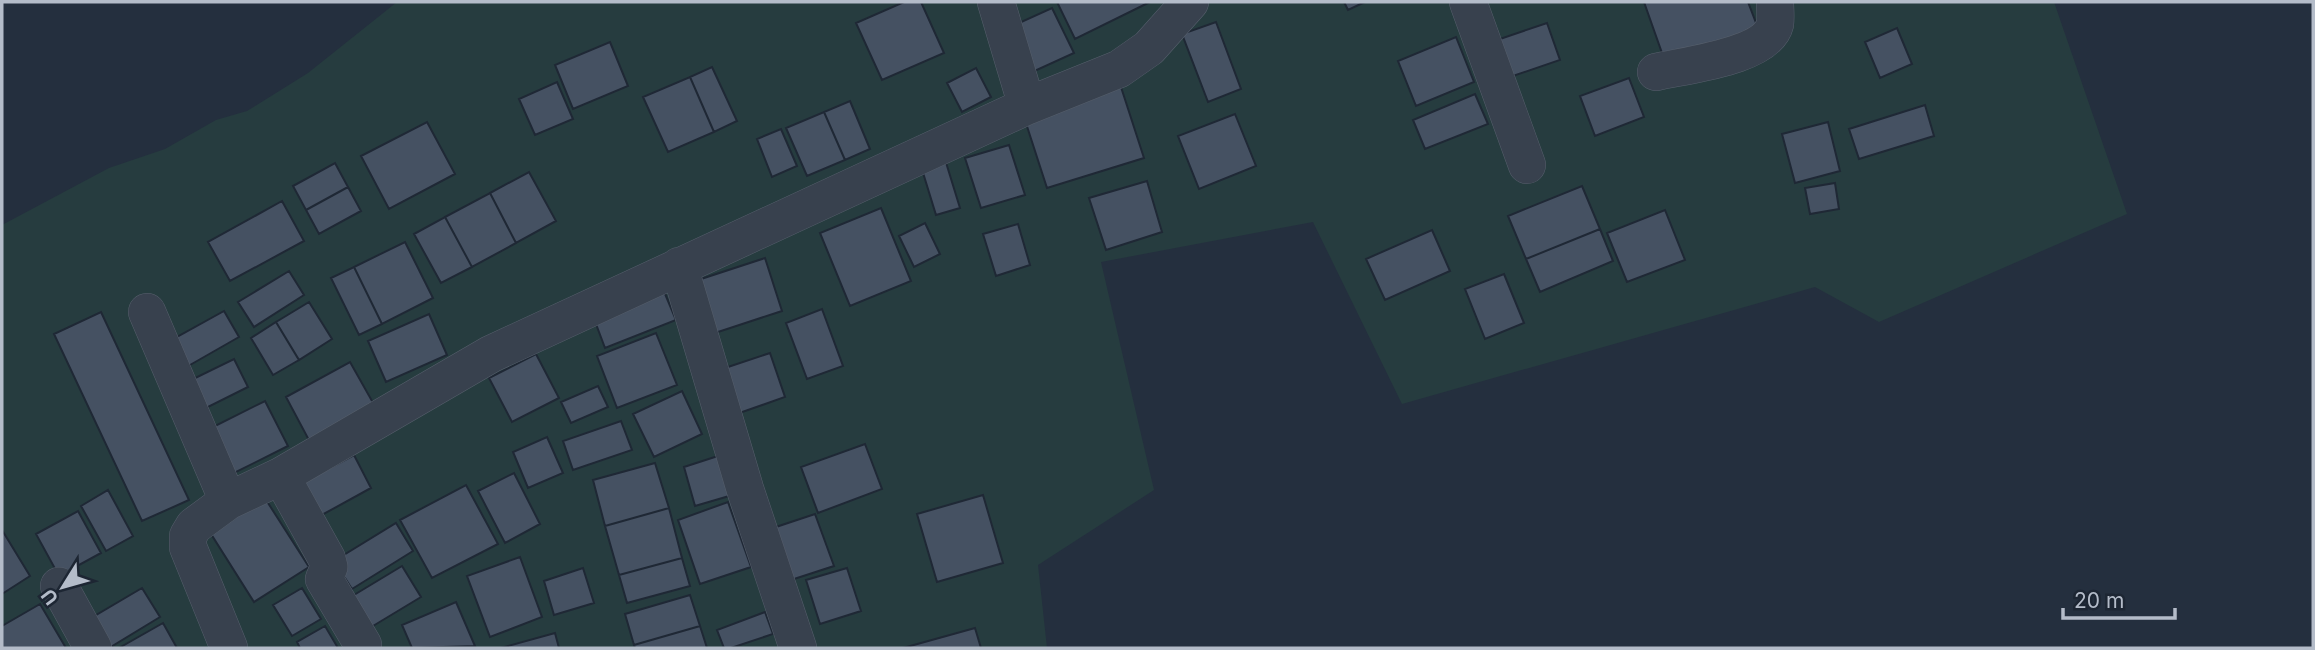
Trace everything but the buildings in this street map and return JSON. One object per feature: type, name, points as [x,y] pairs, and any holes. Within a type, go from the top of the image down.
[{"type":"street","points":[[996,2],[1027,106]]},
{"type":"street","points":[[229,648],[188,547],[188,536],[194,526],[228,501],[281,476],[491,354],[1027,106],[1119,69],[1149,48],[1190,2]]},
{"type":"street","points":[[1468,2],[1527,165]]},
{"type":"street","points":[[1656,72],[1746,51],[1761,44],[1775,26],[1775,2]]},
{"type":"street","points":[[679,266],[745,489],[798,648]]},
{"type":"street","points":[[148,312],[228,501]]},
{"type":"street","points":[[281,476],[327,559],[329,568],[324,579],[363,645]]},
{"type":"street","points":[[59,586],[93,648]]},
{"type":"green space","points":[[397,2],[2054,2],[2127,214],[1879,322],[1815,287],[1402,404],[1313,222],[1101,262],[1154,490],[1038,565],[1047,648],[2,648],[2,225],[109,168],[165,149],[216,120],[247,111],[308,73]]}]
